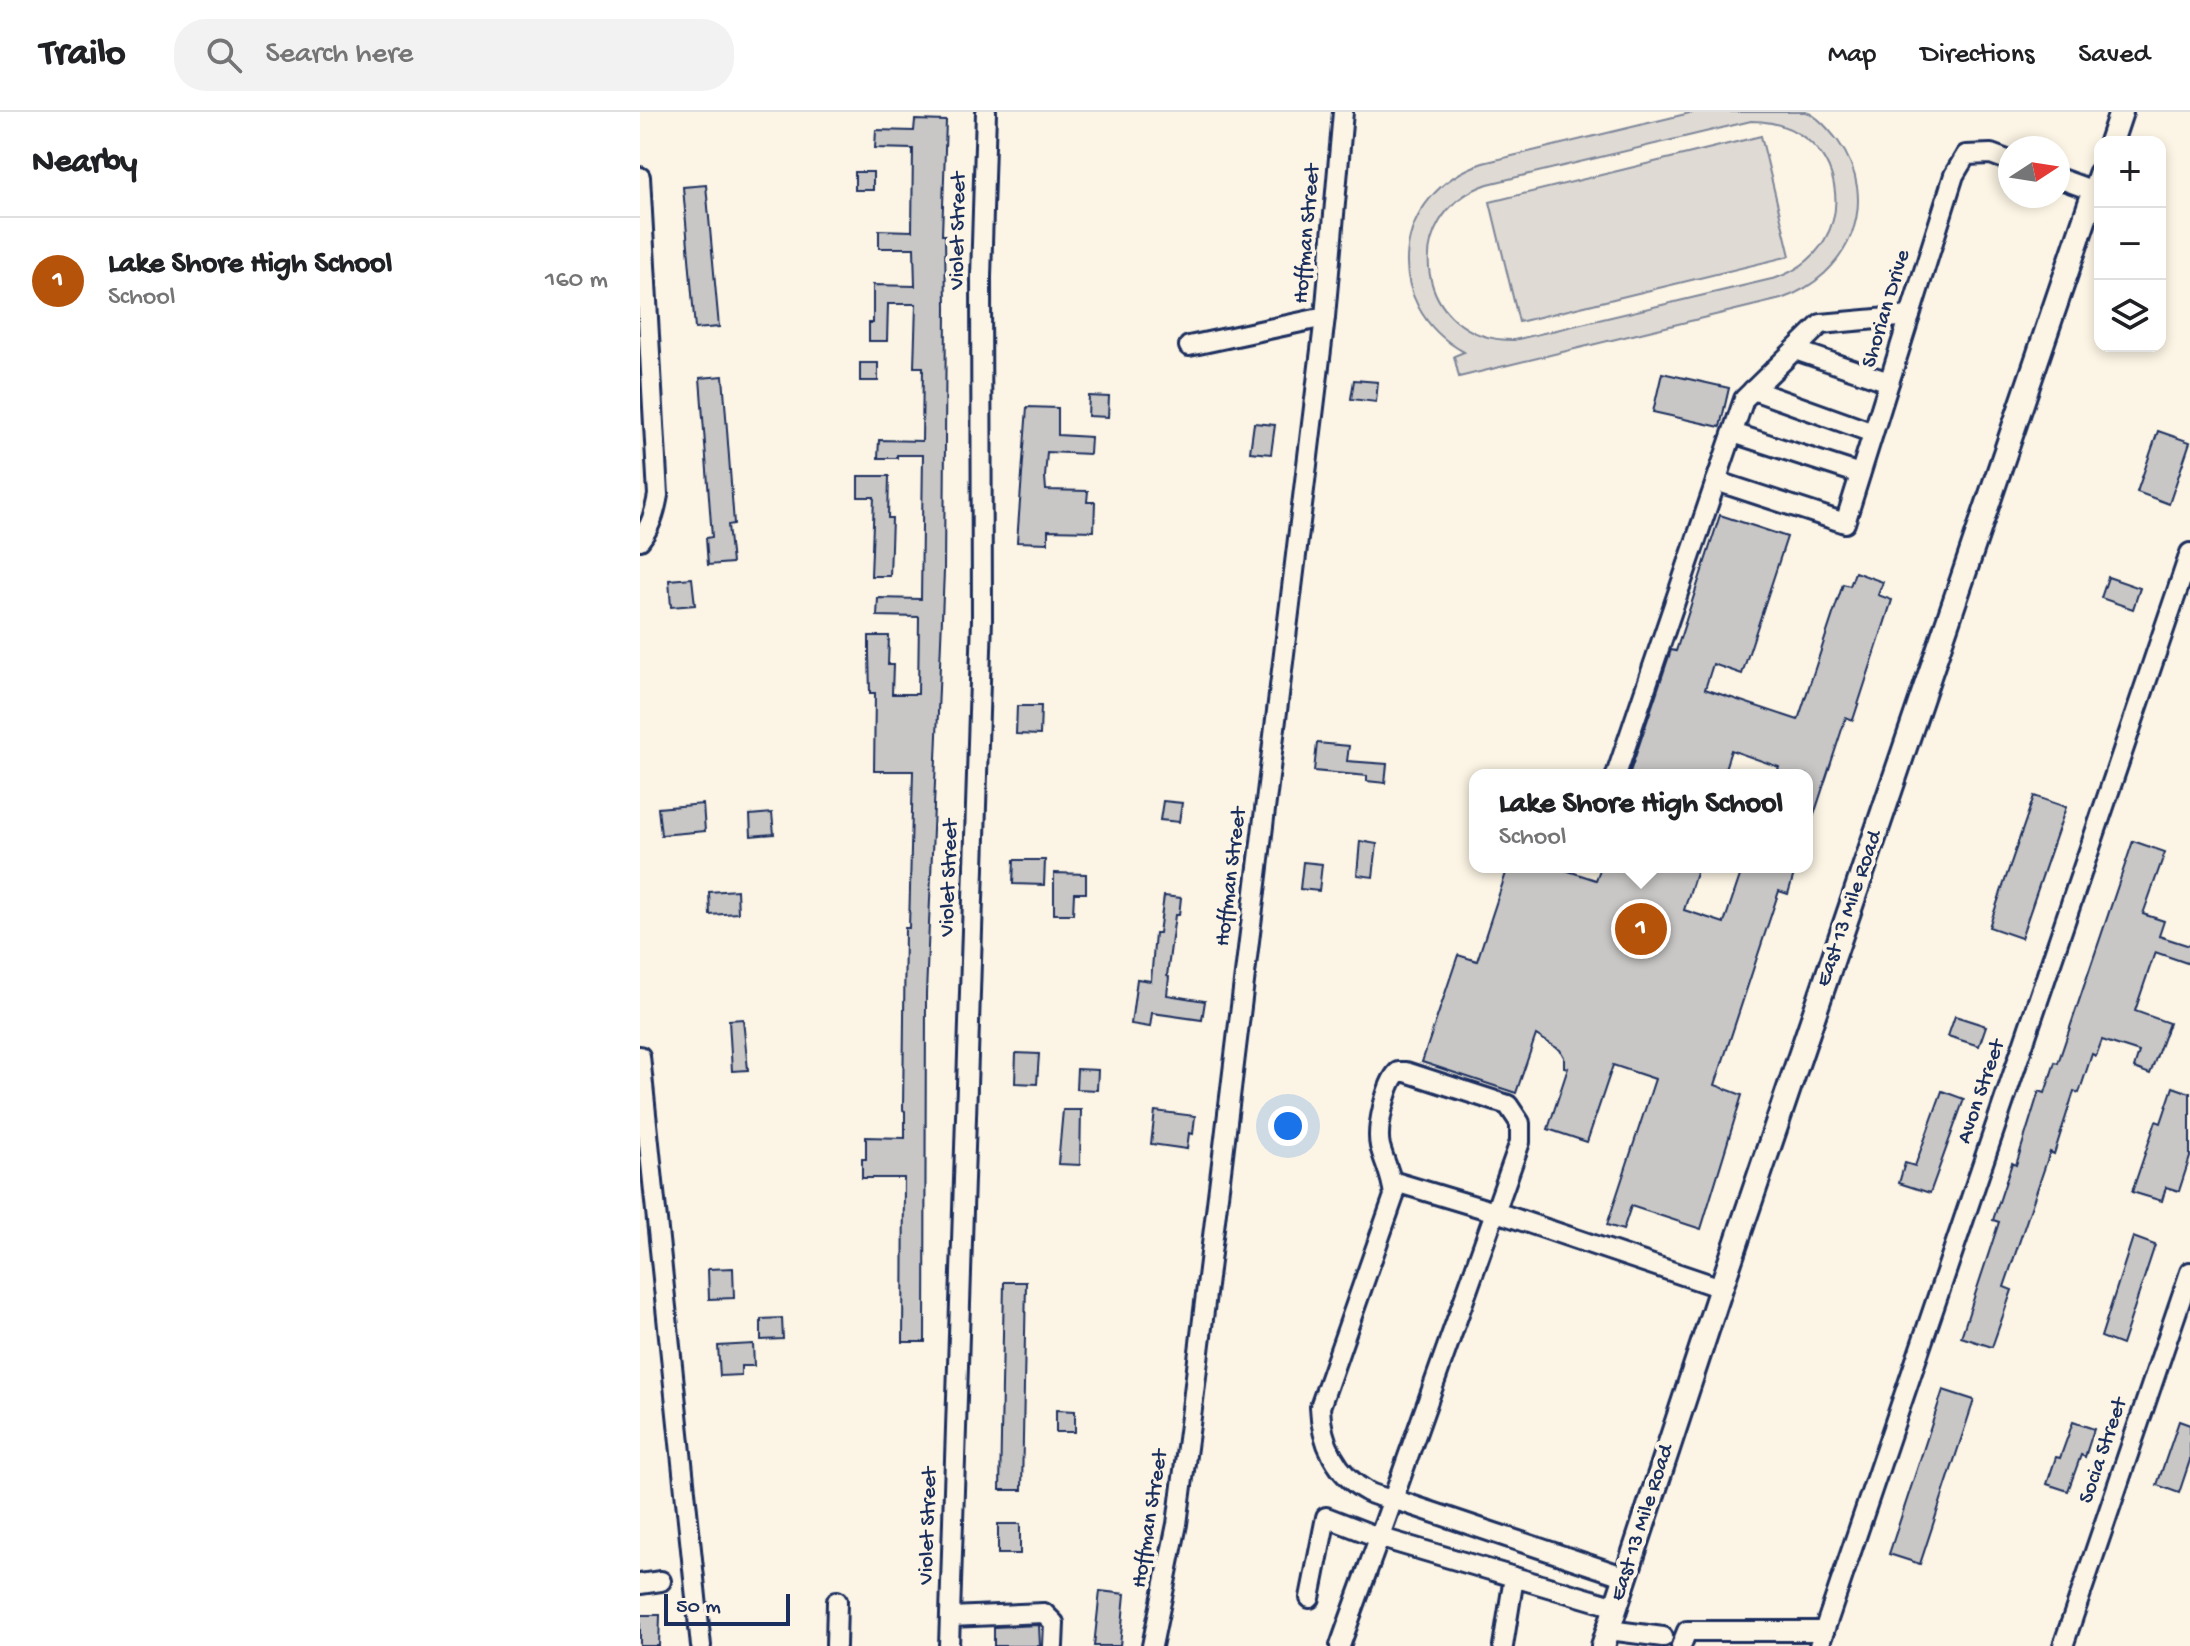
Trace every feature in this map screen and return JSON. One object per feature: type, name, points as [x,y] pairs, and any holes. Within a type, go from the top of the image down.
[{"type":"main road","points":[[2113,136],[2121,112]]},
{"type":"main road","name":"East 13 Mile Road","points":[[1606,1638],[1721,1288],[2094,191]]},
{"type":"street","name":"Violet Street","points":[[949,1646],[981,645],[981,277],[986,112]]},
{"type":"street","name":"Hoffman Street","points":[[1152,1646],[1181,1496],[1325,317],[1343,112]]},
{"type":"street","name":"Shorian Drive","points":[[1716,481],[1845,523],[1954,175],[1966,155],[1998,157]]},
{"type":"street","points":[[640,177],[658,495],[655,514],[640,540]]},
{"type":"street","points":[[2070,179],[2094,182]]},
{"type":"street","points":[[1618,769],[1744,399],[1821,324],[1910,316]]},
{"type":"street","points":[[1189,346],[1325,317]]},
{"type":"street","points":[[1795,350],[1889,382]]},
{"type":"street","points":[[1753,390],[1873,433]]},
{"type":"street","points":[[1733,433],[1860,474]]},
{"type":"street","name":"Avon Street","points":[[1822,1638],[2190,553]]},
{"type":"street","points":[[640,1056],[701,1646]]},
{"type":"street","points":[[1340,1646],[1378,1537],[1393,1499],[1496,1212],[1520,1142],[1520,1123],[1508,1105],[1398,1072],[1391,1080],[1379,1130],[1394,1196],[1320,1407],[1320,1426],[1328,1453],[1345,1474],[1369,1493],[1393,1499],[1626,1577]]},
{"type":"street","points":[[1392,1181],[1496,1212],[1721,1288]]},
{"type":"street","name":"Socia Street","points":[[2063,1646],[2190,1272]]},
{"type":"street","points":[[1310,1598],[1326,1517],[1378,1537],[1616,1607]]},
{"type":"street","points":[[1503,1646],[1514,1577]]},
{"type":"street","points":[[640,1584],[661,1581]]},
{"type":"street","points":[[836,1646],[837,1601]]},
{"type":"street","points":[[950,1617],[1044,1613],[1054,1623],[1053,1646]]},
{"type":"street","points":[[1681,1646],[1687,1631],[1822,1638]]},
{"type":"street","points":[[1606,1638],[1663,1637]]},
{"type":"shaded area","points":[[1694,112],[1806,112],[1819,120],[1838,141],[1851,164],[1857,188],[1857,212],[1852,234],[1841,255],[1825,273],[1805,288],[1781,299],[1459,377],[1454,356],[1464,352],[1437,332],[1418,307],[1409,279],[1408,251],[1415,224],[1430,199],[1453,178],[1483,163]],"holes":[[[1751,121],[1784,126],[1809,141],[1826,162],[1834,188],[1834,214],[1825,240],[1805,262],[1776,278],[1514,340],[1481,335],[1456,320],[1438,299],[1430,274],[1430,247],[1439,222],[1459,200],[1488,184]]]},
{"type":"shaded area","points":[[1761,136],[1790,256],[1519,322],[1490,202]]},
{"type":"building","points":[[915,120],[946,121],[942,235],[945,235],[946,308],[944,571],[926,994],[925,1342],[903,1342],[904,1178],[862,1178],[862,1159],[866,1159],[866,1137],[905,1138],[905,928],[909,928],[913,771],[874,771],[875,693],[870,693],[869,636],[889,636],[888,665],[893,665],[892,694],[918,694],[919,617],[877,616],[878,598],[921,599],[923,455],[878,458],[879,440],[922,441],[923,367],[914,367],[916,304],[888,304],[887,341],[869,341],[869,323],[873,323],[873,285],[915,286],[914,248],[879,248],[879,230],[912,231],[913,149],[875,148],[876,130],[914,131]]},
{"type":"building","points":[[855,172],[873,172],[873,190],[855,190]]},
{"type":"building","points":[[706,185],[719,327],[695,329],[683,187]]},
{"type":"building","points":[[860,363],[878,363],[878,381],[860,381]]},
{"type":"building","points":[[1662,373],[1729,388],[1720,427],[1653,412]]},
{"type":"building","points":[[723,376],[734,524],[728,525],[732,563],[708,565],[706,538],[712,537],[700,378]]},
{"type":"building","points":[[1354,380],[1378,382],[1376,402],[1351,399]]},
{"type":"building","points":[[1089,396],[1109,397],[1108,417],[1088,416]]},
{"type":"building","points":[[1027,407],[1058,408],[1058,435],[1091,437],[1090,454],[1047,452],[1045,477],[1046,490],[1088,491],[1087,502],[1095,502],[1094,531],[1048,530],[1048,543],[1017,542]]},
{"type":"building","points":[[1254,423],[1275,425],[1271,454],[1250,452]]},
{"type":"building","points":[[2158,431],[2190,442],[2169,504],[2137,492]]},
{"type":"building","points":[[858,476],[889,476],[888,518],[892,518],[890,576],[871,576],[874,497],[858,497]]},
{"type":"building","points":[[1720,515],[1787,537],[1742,674],[1713,664],[1705,689],[1798,720],[1843,584],[1850,586],[1855,572],[1883,582],[1878,595],[1892,600],[1853,720],[1846,717],[1813,818],[1813,769],[1778,769],[1731,750],[1725,769],[1631,769],[1671,650],[1676,651]]},
{"type":"building","points":[[2108,577],[2140,588],[2133,609],[2101,598]]},
{"type":"building","points":[[692,578],[695,605],[671,607],[669,580]]},
{"type":"building","points":[[1017,706],[1041,706],[1040,735],[1016,734]]},
{"type":"building","points":[[1317,743],[1349,746],[1347,761],[1387,764],[1385,783],[1367,781],[1367,776],[1314,771]]},
{"type":"building","points":[[2034,796],[2066,807],[2021,938],[1989,927]]},
{"type":"building","points":[[1163,801],[1182,803],[1179,822],[1160,820]]},
{"type":"building","points":[[703,804],[705,831],[661,835],[658,808]]},
{"type":"building","points":[[772,813],[774,834],[751,836],[750,815]]},
{"type":"building","points":[[1360,841],[1377,844],[1373,877],[1357,875]]},
{"type":"building","points":[[2133,841],[2165,852],[2143,914],[2164,921],[2159,936],[2190,946],[2190,964],[2155,952],[2135,1011],[2169,1023],[2150,1074],[2134,1068],[2139,1052],[2102,1040],[2096,1056],[2092,1054],[2079,1093],[2074,1091],[2054,1154],[2050,1152],[2036,1193],[2004,1287],[2012,1290],[1992,1347],[1961,1337],[1999,1222],[1993,1220],[2012,1163],[2016,1165],[2039,1091],[2045,1093],[2055,1062],[2058,1063]]},
{"type":"building","points":[[1014,860],[1045,860],[1044,885],[1013,884]]},
{"type":"building","points":[[1303,862],[1322,864],[1319,891],[1300,889]]},
{"type":"building","points":[[1054,873],[1086,874],[1086,893],[1074,893],[1073,914],[1054,914]]},
{"type":"building","points":[[1506,873],[1574,873],[1596,880],[1599,873],[1696,873],[1684,910],[1724,923],[1741,873],[1794,873],[1788,894],[1779,891],[1715,1085],[1742,1095],[1701,1229],[1631,1206],[1623,1230],[1607,1225],[1655,1079],[1613,1065],[1587,1142],[1548,1129],[1568,1068],[1564,1067],[1560,1050],[1536,1035],[1516,1093],[1422,1062],[1458,955],[1477,961]]},
{"type":"building","points":[[737,890],[738,913],[710,915],[709,892]]},
{"type":"building","points":[[1164,896],[1181,898],[1179,915],[1175,915],[1167,995],[1205,1001],[1202,1020],[1152,1013],[1150,1027],[1131,1024],[1137,979],[1151,981],[1155,933],[1159,933]]},
{"type":"building","points":[[1955,1016],[1986,1026],[1979,1046],[1948,1036]]},
{"type":"building","points":[[743,1019],[748,1070],[732,1071],[729,1020]]},
{"type":"building","points":[[1016,1053],[1039,1054],[1037,1084],[1015,1083]]},
{"type":"building","points":[[1077,1069],[1098,1070],[1097,1090],[1076,1089]]},
{"type":"building","points":[[2173,1087],[2190,1093],[2190,1157],[2179,1191],[2166,1187],[2162,1201],[2132,1192],[2156,1121],[2161,1123]]},
{"type":"building","points":[[1942,1091],[1964,1099],[1930,1193],[1899,1183],[1905,1163],[1915,1166]]},
{"type":"building","points":[[1063,1110],[1081,1110],[1080,1165],[1058,1164]]},
{"type":"building","points":[[1155,1111],[1195,1116],[1187,1149],[1151,1144]]},
{"type":"building","points":[[2133,1237],[2155,1245],[2122,1345],[2101,1337]]},
{"type":"building","points":[[733,1268],[734,1298],[709,1299],[708,1269]]},
{"type":"building","points":[[1004,1282],[1026,1282],[1022,1490],[1000,1490]]},
{"type":"building","points":[[782,1318],[783,1339],[761,1340],[761,1319]]},
{"type":"building","points":[[753,1344],[754,1366],[741,1366],[741,1375],[720,1376],[718,1346]]},
{"type":"building","points":[[1943,1390],[1974,1400],[1920,1564],[1889,1554]]},
{"type":"building","points":[[1056,1410],[1075,1411],[1075,1432],[1056,1432]]},
{"type":"building","points":[[2179,1421],[2190,1425],[2190,1460],[2179,1493],[2157,1485]]},
{"type":"building","points":[[2073,1422],[2094,1429],[2085,1457],[2081,1455],[2068,1491],[2047,1484]]},
{"type":"building","points":[[998,1524],[1020,1524],[1020,1554],[998,1554]]},
{"type":"building","points":[[1100,1591],[1125,1594],[1120,1646],[1094,1646]]},
{"type":"building","points":[[640,1615],[660,1615],[659,1646],[640,1646]]},
{"type":"building","points":[[1039,1625],[1040,1646],[994,1646],[994,1627]]},
{"type":"place","name":"Lake Shore High School","points":[[1641,929]]}]
